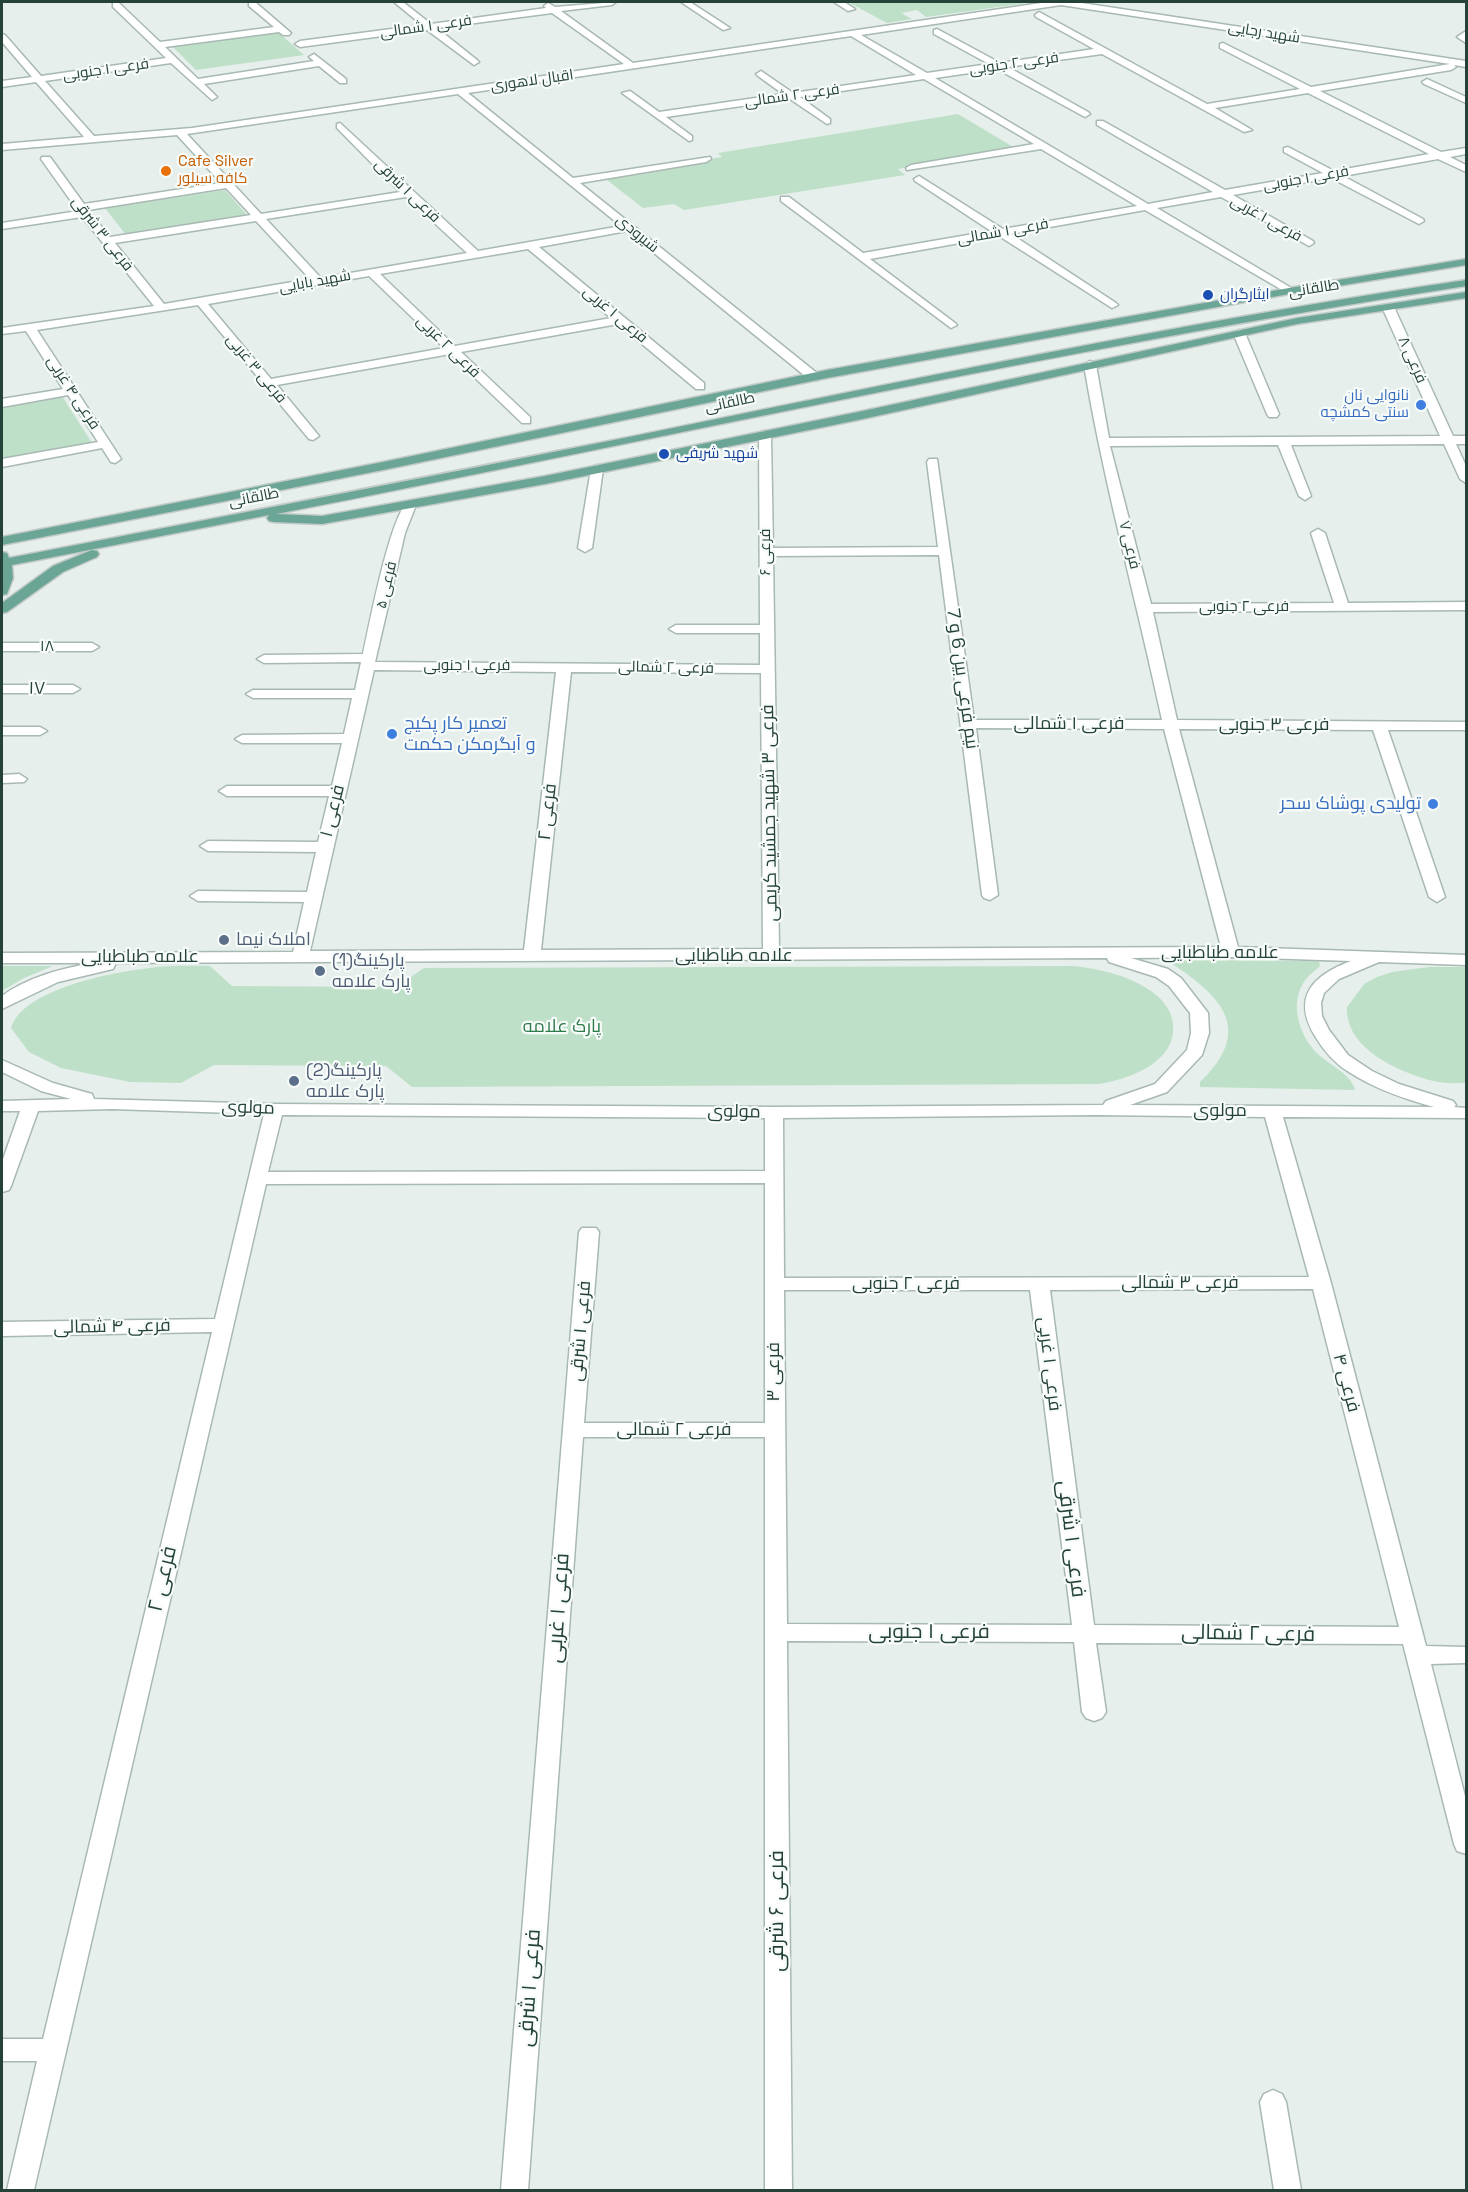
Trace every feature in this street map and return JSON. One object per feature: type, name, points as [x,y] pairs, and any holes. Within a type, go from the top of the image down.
[{"type":"main road","name":"طالقانی","points":[[2,541],[814,377],[1289,291],[1467,262]]},
{"type":"main road","name":"طالقانی","points":[[3,561],[242,517],[1091,346],[1317,304],[1467,283]]},
{"type":"main road","points":[[242,517],[322,520],[410,505],[765,435],[1297,321],[1467,296]]},
{"type":"main road","points":[[2,609],[58,569],[133,538]]},
{"type":"main road","points":[[2,591],[7,579],[3,561]]},
{"type":"street","points":[[398,2],[474,62]]},
{"type":"street","points":[[542,2],[632,66]]},
{"type":"street","points":[[552,9],[612,2]]},
{"type":"street","points":[[685,2],[726,28]]},
{"type":"street","points":[[838,2],[851,9]]},
{"type":"street","name":"اقبال لاهوری","points":[[2,147],[179,132],[1061,2]]},
{"type":"street","name":"شهید رجایی","points":[[1061,2],[1467,64]]},
{"type":"street","points":[[252,4],[343,81]]},
{"type":"street","points":[[116,5],[212,97]]},
{"type":"street","name":"فرعی ۱ شمالی","points":[[300,44],[552,9]]},
{"type":"street","points":[[1039,15],[1247,130]]},
{"type":"street","points":[[157,45],[282,29]]},
{"type":"street","points":[[937,32],[1084,114]]},
{"type":"street","points":[[852,33],[1289,291]]},
{"type":"street","points":[[1467,34],[1462,37],[1467,40]]},
{"type":"street","points":[[2,37],[92,140]]},
{"type":"street","points":[[1223,46],[1467,170]]},
{"type":"street","name":"فرعی ۲ جنوبی","points":[[926,77],[1101,51]]},
{"type":"street","name":"فرعی ۱ جنوبی","points":[[38,79],[174,60]]},
{"type":"street","points":[[195,82],[322,63]]},
{"type":"street","points":[[1204,107],[1467,64]]},
{"type":"street","points":[[760,74],[827,121]]},
{"type":"street","name":"فرعی ۲ شمالی","points":[[658,115],[926,77]]},
{"type":"street","points":[[2,84],[38,79]]},
{"type":"street","points":[[1427,82],[1467,100]]},
{"type":"street","name":"شیرودی","points":[[460,91],[814,377]]},
{"type":"street","points":[[627,93],[689,138]]},
{"type":"street","points":[[1100,123],[1222,194]]},
{"type":"street","name":"فرعی ۱ شرقی","points":[[340,126],[408,194],[475,254]]},
{"type":"street","points":[[179,132],[318,281]]},
{"type":"street","points":[[911,168],[1042,146]]},
{"type":"street","points":[[1288,150],[1419,221]]},
{"type":"street","name":"فرعی ۱ جنوبی","points":[[1146,207],[1467,151]]},
{"type":"street","name":"فرعی ۳ شرقی","points":[[46,159],[83,211],[160,308]]},
{"type":"street","points":[[571,181],[706,159]]},
{"type":"street","points":[[920,179],[1113,305]]},
{"type":"street","points":[[2,226],[227,185]]},
{"type":"street","points":[[107,241],[408,194]]},
{"type":"street","name":"فرعی ۱ غربی","points":[[1222,194],[1309,243]]},
{"type":"street","points":[[785,199],[951,325]]},
{"type":"street","name":"فرعی ۱ شمالی","points":[[861,257],[1146,207]]},
{"type":"street","name":"شهید بابایی","points":[[2,331],[160,308],[629,228]]},
{"type":"street","name":"فرعی ۱ غربی","points":[[531,245],[700,386]]},
{"type":"street","name":"فرعی ۲ غربی","points":[[371,272],[526,420]]},
{"type":"street","name":"فرعی ۳ غربی","points":[[200,301],[313,436]]},
{"type":"street","name":"فرعی ۸","points":[[1388,307],[1467,479]]},
{"type":"street","points":[[268,383],[621,321]]},
{"type":"street","name":"فرعی ۴ غربی","points":[[30,328],[115,459]]},
{"type":"street","points":[[1239,333],[1273,414]]},
{"type":"street","name":"فرعی ۷","points":[[1090,365],[1103,442],[1145,608],[1170,724],[1231,952]]},
{"type":"street","points":[[2,403],[71,391]]},
{"type":"street","name":"فرعی ۶","points":[[765,435],[768,669]]},
{"type":"street","points":[[1103,442],[1467,440]]},
{"type":"street","points":[[1282,441],[1305,496]]},
{"type":"street","points":[[2,463],[106,444]]},
{"type":"street","name":"نیم فرعی بین 6 و 7","points":[[933,462],[990,895]]},
{"type":"street","points":[[585,548],[597,469]]},
{"type":"street","name":"فرعی ۵","points":[[369,662],[398,533],[410,505]]},
{"type":"street","points":[[1318,532],[1342,606]]},
{"type":"street","points":[[766,552],[945,552]]},
{"type":"street","name":"فرعی ۲ جنوبی","points":[[1145,608],[1467,606]]},
{"type":"street","points":[[676,629],[767,629]]},
{"type":"street","name":"۱۸","points":[[2,647],[92,647]]},
{"type":"street","name":"فرعی ۱ جنوبی","points":[[264,658],[564,667]]},
{"type":"street","name":"فرعی ۱","points":[[300,957],[369,662]]},
{"type":"street","name":"فرعی ۲ شمالی","points":[[564,667],[768,669]]},
{"type":"street","name":"فرعی ۲","points":[[532,957],[564,667]]},
{"type":"street","name":"فرعی ۳ شهید جمشید کریمی","points":[[768,669],[771,956]]},
{"type":"street","name":"۱۷","points":[[2,689],[73,689]]},
{"type":"street","points":[[253,694],[362,694]]},
{"type":"street","name":"فرعی ۱ شمالی","points":[[969,724],[1170,724]]},
{"type":"street","name":"فرعی ۳ جنوبی","points":[[1170,724],[1379,726]]},
{"type":"street","points":[[1437,897],[1379,726],[1467,726]]},
{"type":"street","points":[[2,731],[40,731]]},
{"type":"street","points":[[242,739],[352,738]]},
{"type":"street","points":[[2,779],[19,778]]},
{"type":"street","points":[[227,791],[338,791]]},
{"type":"street","points":[[208,846],[324,847]]},
{"type":"street","points":[[198,896],[313,897]]},
{"type":"street","points":[[1096,1110],[1161,1088],[1196,1051],[1200,1033],[1199,1013],[1175,982],[1162,973],[1097,952]]},
{"type":"street","name":"علامه طباطبایی","points":[[2,958],[1231,952],[1467,960]]},
{"type":"street","points":[[1399,956],[1352,966],[1327,978],[1317,988],[1312,1003],[1315,1023],[1330,1046],[1343,1060],[1376,1079],[1417,1098],[1467,1108]]},
{"type":"street","points":[[2,1004],[25,988],[61,975],[99,966],[162,957]]},
{"type":"street","points":[[2,1065],[59,1091],[114,1104]]},
{"type":"street","name":"مولوی","points":[[2,1106],[114,1104],[274,1109],[774,1113],[1096,1110],[1467,1113]]},
{"type":"street","points":[[2,1186],[31,1106]]},
{"type":"street","name":"فرعی ۲","points":[[20,2190],[274,1109]]},
{"type":"street","name":"فرعی ۴","points":[[1272,1111],[1321,1283],[1467,1844]]},
{"type":"street","name":"فرعی ۳","points":[[774,1113],[775,1632]]},
{"type":"street","points":[[258,1178],[774,1177]]},
{"type":"street","name":"فرعی ۱ شرقی","points":[[573,1430],[589,1232]]},
{"type":"street","name":"فرعی ۲ جنوبی","points":[[773,1284],[1039,1283]]},
{"type":"street","name":"فرعی ۱ غربی","points":[[1039,1283],[1059,1445]]},
{"type":"street","name":"فرعی ۳ شمالی","points":[[1039,1283],[1321,1283]]},
{"type":"street","name":"فرعی ۴ شمالی","points":[[2,1329],[223,1325]]},
{"type":"street","name":"فرعی ۲ شمالی","points":[[573,1430],[774,1430]]},
{"type":"street","name":"فرعی ۱ غربی","points":[[545,1786],[573,1430]]},
{"type":"street","name":"فرعی ۱ شرقی","points":[[1059,1445],[1094,1712]]},
{"type":"street","name":"فرعی ۱ جنوبی","points":[[775,1632],[1083,1633]]},
{"type":"street","name":"فرعی ۶ شرقی","points":[[775,1632],[778,2190]]},
{"type":"street","name":"فرعی ۲ شمالی","points":[[1083,1633],[1415,1646]]},
{"type":"street","points":[[1415,1646],[1467,1654]]},
{"type":"street","name":"فرعی ۱ شرقی","points":[[514,2190],[545,1786]]},
{"type":"street","points":[[2,2050],[53,2050]]},
{"type":"street","points":[[1273,2102],[1288,2190]]},
{"type":"green space","points":[[848,2],[1034,2],[926,17],[917,10],[901,13],[912,19],[887,23]]},
{"type":"green space","points":[[278,32],[304,55],[196,70],[172,46]]},
{"type":"green space","points":[[958,114],[1015,148],[898,169],[905,175],[684,210],[674,204],[643,208],[603,177],[722,157],[718,153]]},
{"type":"green space","points":[[225,190],[248,216],[126,235],[105,208]]},
{"type":"green space","points":[[62,396],[92,443],[2,459],[2,407]]},
{"type":"green space","points":[[1171,960],[1319,961],[1320,966],[1308,977],[1301,988],[1297,1008],[1298,1019],[1312,1048],[1345,1075],[1355,1090],[1200,1087],[1200,1082],[1216,1064],[1226,1047],[1228,1031],[1225,1016],[1218,1002],[1190,976],[1172,964]]},
{"type":"green space","points":[[2,966],[53,966],[24,978],[2,991]]},
{"type":"green space","name":"پارک علامه","points":[[165,966],[210,966],[232,986],[396,987],[424,968],[1073,966],[1116,974],[1136,982],[1155,994],[1164,1003],[1173,1024],[1172,1037],[1160,1058],[1137,1073],[1099,1084],[412,1087],[386,1066],[214,1065],[181,1083],[130,1082],[61,1068],[29,1052],[11,1028],[19,1014],[33,1003],[50,993],[93,978]]},
{"type":"green space","points":[[1429,967],[1466,967],[1466,1083],[1433,1081],[1390,1065],[1364,1046],[1355,1035],[1349,1022],[1347,1007],[1364,984],[1392,972]]},
{"type":"place","name":"Cafe Silver کافه سیلور","points":[[166,171]]},
{"type":"place","name":"ایثارگران","points":[[1208,295]]},
{"type":"place","name":"نانوایی نان سنتی کمشچه","points":[[1421,405]]},
{"type":"place","name":"شهید شریفی","points":[[664,454]]},
{"type":"place","name":"تعمیر کار پکیج و آبگرمکن حکمت","points":[[392,734]]},
{"type":"place","name":"تولیدی پوشاک سحر","points":[[1433,804]]},
{"type":"place","name":"املاک نیما","points":[[224,940]]},
{"type":"place","name":"پارکینگ(1) پارک علامه","points":[[320,971]]},
{"type":"place","name":"پارکینگ(2) پارک علامه","points":[[294,1081]]}]
